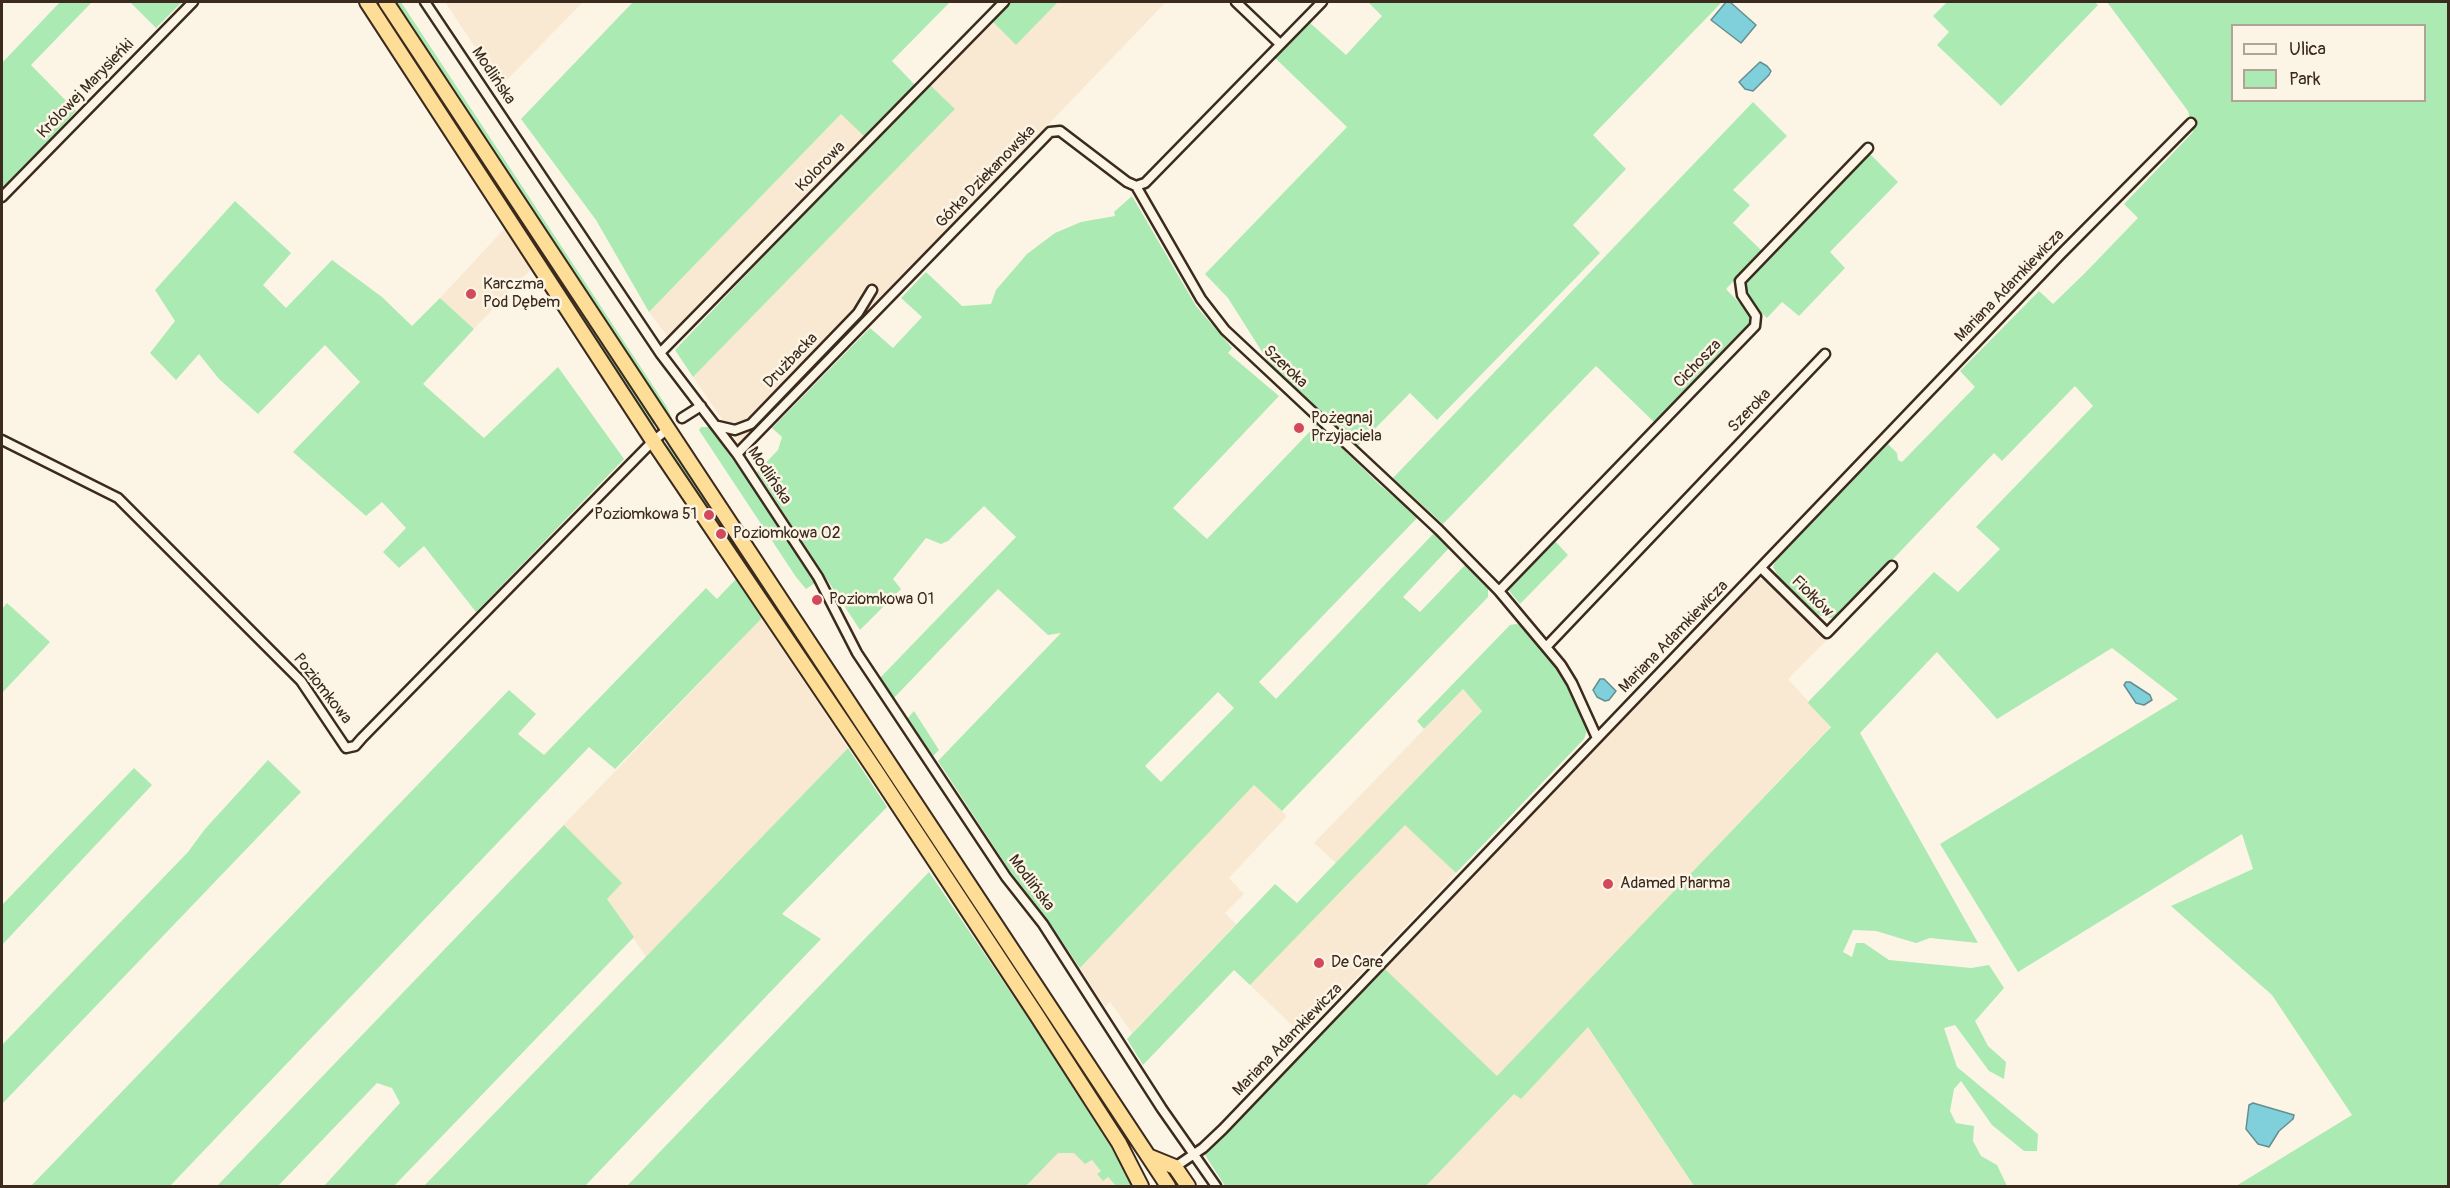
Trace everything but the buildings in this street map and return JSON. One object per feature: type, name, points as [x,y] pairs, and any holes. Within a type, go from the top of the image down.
[{"type":"highway","points":[[366,2],[652,441],[875,770],[1036,1014],[1119,1143],[1141,1186]]},
{"type":"highway","points":[[386,2],[1168,1186]]},
{"type":"highway","points":[[1148,1156],[1175,1167],[1188,1186]]},
{"type":"street","name":"Królowej Marysieńki","points":[[2,196],[193,2]]},
{"type":"street","name":"Modlińska","points":[[425,2],[660,353],[737,454],[818,577],[857,653],[1006,877],[1043,924],[1162,1109],[1216,1186]]},
{"type":"street","name":"Kolorowa","points":[[660,353],[1004,2]]},
{"type":"street","points":[[1236,2],[1280,44]]},
{"type":"street","points":[[1136,186],[1145,183],[1154,175],[1322,2]]},
{"type":"street","name":"Mariana Adamkiewicza","points":[[1175,1167],[1223,1129],[2060,255],[2191,123]]},
{"type":"street","name":"Górka Dziekanowska","points":[[737,454],[1050,132],[1060,131],[1136,186]]},
{"type":"street","name":"Cichosza","points":[[1499,591],[1755,326],[1756,316],[1742,295],[1740,281],[1868,148]]},
{"type":"street","name":"Szeroka","points":[[1136,186],[1201,298],[1225,330],[1439,530],[1499,591],[1547,646],[1572,684],[1597,738]]},
{"type":"street","name":"Drużbacka","points":[[717,426],[735,430],[751,424],[858,313],[872,290]]},
{"type":"street","name":"Szeroka","points":[[1547,646],[1825,354]]},
{"type":"street","points":[[682,418],[701,406]]},
{"type":"street","name":"Poziomkowa","points":[[2,440],[118,498],[301,681],[346,748],[355,746],[652,441],[668,429]]},
{"type":"street","name":"Fiołków","points":[[1761,568],[1827,633],[1892,566]]},
{"type":"shaded area","points":[[445,2],[583,2],[501,86]]},
{"type":"shaded area","points":[[1058,2],[1166,2],[740,445],[693,377],[955,109],[930,85],[992,21],[1016,45]]},
{"type":"shaded area","points":[[842,113],[865,137],[668,337],[649,312]]},
{"type":"shaded area","points":[[505,228],[533,267],[474,329],[440,298]]},
{"type":"shaded area","name":"Adamed Pharma","points":[[1757,579],[1767,580],[1827,640],[1788,679],[1831,726],[1497,1077],[1385,969]]},
{"type":"shaded area","points":[[762,618],[848,748],[646,957],[607,899],[500,891]]},
{"type":"shaded area","points":[[1463,689],[1482,710],[1336,863],[1314,843]]},
{"type":"shaded area","points":[[1254,785],[1287,816],[1229,878],[1244,894],[1225,913],[1236,924],[1132,1033],[1110,1002],[1105,1007],[1080,968]]},
{"type":"shaded area","name":"De Care","points":[[1405,824],[1456,873],[1302,1035],[1250,985]]},
{"type":"shaded area","points":[[1588,1027],[1694,1186],[1426,1186],[1515,1093],[1521,1098]]},
{"type":"shaded area","points":[[1057,1153],[1074,1153],[1092,1160],[1102,1171],[1103,1181],[1108,1177],[1116,1186],[1026,1186]]},
{"type":"green space","points":[[60,2],[92,2],[31,65],[76,111],[2,193],[2,63]]},
{"type":"green space","points":[[130,2],[182,2],[156,28]]},
{"type":"green space","points":[[371,2],[377,2],[597,335],[654,423],[653,427],[648,424]]},
{"type":"green space","points":[[393,2],[401,2],[667,407],[673,421],[664,413]]},
{"type":"green space","points":[[633,2],[950,2],[892,61],[915,85],[865,137],[841,114],[649,312],[596,220],[521,119]]},
{"type":"green space","points":[[1010,2],[1058,2],[1016,45],[992,21]]},
{"type":"green space","points":[[1368,2],[1722,2],[1593,135],[1626,169],[1573,225],[1600,253],[1437,420],[1410,393],[1358,446],[1289,385],[1271,366],[1228,298],[1205,274],[1347,127],[1274,57],[1309,22],[1346,55],[1382,16]]},
{"type":"green space","points":[[1947,2],[2095,2],[2098,5],[2001,106],[1937,45],[1949,32],[1933,16]]},
{"type":"green space","points":[[2107,2],[2448,2],[2448,1186],[2236,1186],[2352,1115],[2272,995],[2171,906],[2253,869],[2242,834],[2018,972],[1940,844],[2178,699],[2112,648],[1997,719],[1937,652],[1860,733],[1978,943],[1930,938],[1916,943],[1876,931],[1853,930],[1843,952],[1852,957],[1856,943],[1864,943],[1889,960],[1971,968],[1989,965],[2004,988],[1975,1021],[1988,1046],[2006,1062],[2004,1079],[1989,1071],[1955,1025],[1944,1028],[1957,1067],[2038,1134],[2037,1151],[2024,1151],[1992,1125],[1961,1081],[1954,1089],[1950,1111],[1956,1123],[1974,1126],[1973,1141],[1981,1156],[1997,1165],[2007,1186],[1694,1186],[1588,1027],[1521,1099],[1514,1094],[1426,1186],[1225,1186],[1205,1155],[1385,969],[1497,1076],[1831,727],[1808,703],[1809,701],[1934,572],[1958,592],[2000,549],[1976,527],[2093,406],[2075,386],[2002,461],[1994,453],[1836,619],[1816,615],[1781,581],[1773,567],[1776,560],[1888,444],[1897,453],[1898,460],[1902,462],[1975,387],[1960,371],[2039,291],[2053,304],[2085,273],[2138,218],[2124,204],[2193,132],[2188,111]]},
{"type":"green space","points":[[928,83],[955,109],[693,377],[675,350]]},
{"type":"green space","points":[[1753,102],[1787,136],[1733,190],[1750,205],[1733,223],[1762,251],[1726,289],[1750,314],[1750,323],[1654,422],[1596,366],[1443,524],[1393,478]]},
{"type":"green space","points":[[1870,154],[1898,182],[1830,252],[1845,268],[1799,316],[1782,302],[1767,318],[1743,295],[1742,284]]},
{"type":"green space","points":[[1132,196],[1196,306],[1232,348],[1228,353],[1279,396],[1173,508],[1207,539],[1317,424],[1381,486],[1418,517],[1259,682],[1276,699],[1434,533],[1449,548],[1403,597],[1420,612],[1465,565],[1488,589],[1488,597],[1282,811],[1254,785],[1080,968],[1047,919],[1025,894],[938,761],[1061,633],[1048,635],[998,589],[893,699],[879,679],[1016,537],[984,506],[948,541],[941,544],[926,538],[893,579],[901,589],[860,630],[757,472],[778,450],[782,437],[772,428],[870,328],[893,348],[922,317],[901,298],[926,272],[962,306],[991,304],[996,290],[1027,254],[1055,233],[1081,222],[1115,216],[1114,212]],"holes":[[[1218,692],[1234,708],[1161,782],[1145,766]]]},
{"type":"green space","points":[[235,201],[291,253],[263,285],[286,308],[332,260],[382,297],[412,326],[440,298],[474,329],[423,384],[484,438],[558,367],[624,459],[476,612],[424,546],[399,568],[383,552],[406,528],[382,502],[366,516],[293,452],[360,382],[325,345],[258,414],[219,379],[199,354],[176,380],[150,353],[175,321],[155,290]]},
{"type":"green space","points":[[701,427],[714,427],[725,449],[764,503],[815,583],[806,589],[796,577],[699,430]]},
{"type":"green space","points":[[664,444],[670,447],[714,517],[709,520],[661,446]]},
{"type":"green space","points":[[1553,539],[1568,555],[1520,604],[1506,587]]},
{"type":"green space","points":[[736,579],[762,618],[615,769],[589,747],[170,1186],[31,1186],[509,690],[536,714],[518,734],[544,755],[706,588],[717,599]]},
{"type":"green space","points":[[7,603],[50,642],[2,693],[2,609]]},
{"type":"green space","points":[[1510,625],[1521,625],[1557,669],[1583,715],[1587,730],[1584,739],[1456,873],[1405,825],[1250,985],[1234,970],[1143,1065],[1127,1039],[1275,884],[1297,903],[1482,711],[1463,689],[1424,729],[1417,721]]},
{"type":"green space","points":[[914,711],[939,750],[933,756],[907,719]]},
{"type":"green space","points":[[848,748],[887,807],[782,914],[821,939],[585,1186],[424,1186]]},
{"type":"green space","points":[[268,760],[301,792],[2,1104],[2,1045],[188,852],[205,829]]},
{"type":"green space","points":[[134,768],[152,785],[2,945],[2,905]]},
{"type":"green space","points":[[564,825],[622,883],[607,899],[634,937],[394,1186],[324,1186],[400,1103],[392,1088],[377,1083],[278,1186],[217,1186]]},
{"type":"green space","points":[[929,872],[1120,1151],[1136,1186],[1116,1186],[1108,1177],[1103,1181],[1097,1174],[1101,1171],[1092,1160],[1085,1164],[1074,1153],[1058,1153],[1026,1186],[627,1186]]},
{"type":"water","points":[[1726,2],[1730,2],[1756,25],[1741,43],[1711,20]]},
{"type":"water","points":[[1760,62],[1771,71],[1769,75],[1753,91],[1745,89],[1739,82]]},
{"type":"water","points":[[1600,679],[1604,679],[1616,691],[1609,700],[1605,701],[1597,697],[1593,690]]},
{"type":"water","points":[[2130,682],[2150,695],[2152,700],[2144,705],[2136,703],[2124,685]]},
{"type":"water","points":[[2253,1103],[2294,1115],[2293,1119],[2279,1131],[2269,1147],[2258,1144],[2246,1129],[2249,1105]]},
{"type":"place","name":"Karczma Pod Dębem","points":[[471,294]]},
{"type":"place","name":"Pożegnaj Przyjaciela","points":[[1299,428]]},
{"type":"place","name":"Poziomkowa 51","points":[[709,515]]},
{"type":"place","name":"Poziomkowa 02","points":[[721,534]]},
{"type":"place","name":"Poziomkowa 01","points":[[817,600]]},
{"type":"place","name":"Adamed Pharma","points":[[1608,884]]},
{"type":"place","name":"De Care","points":[[1319,963]]}]
